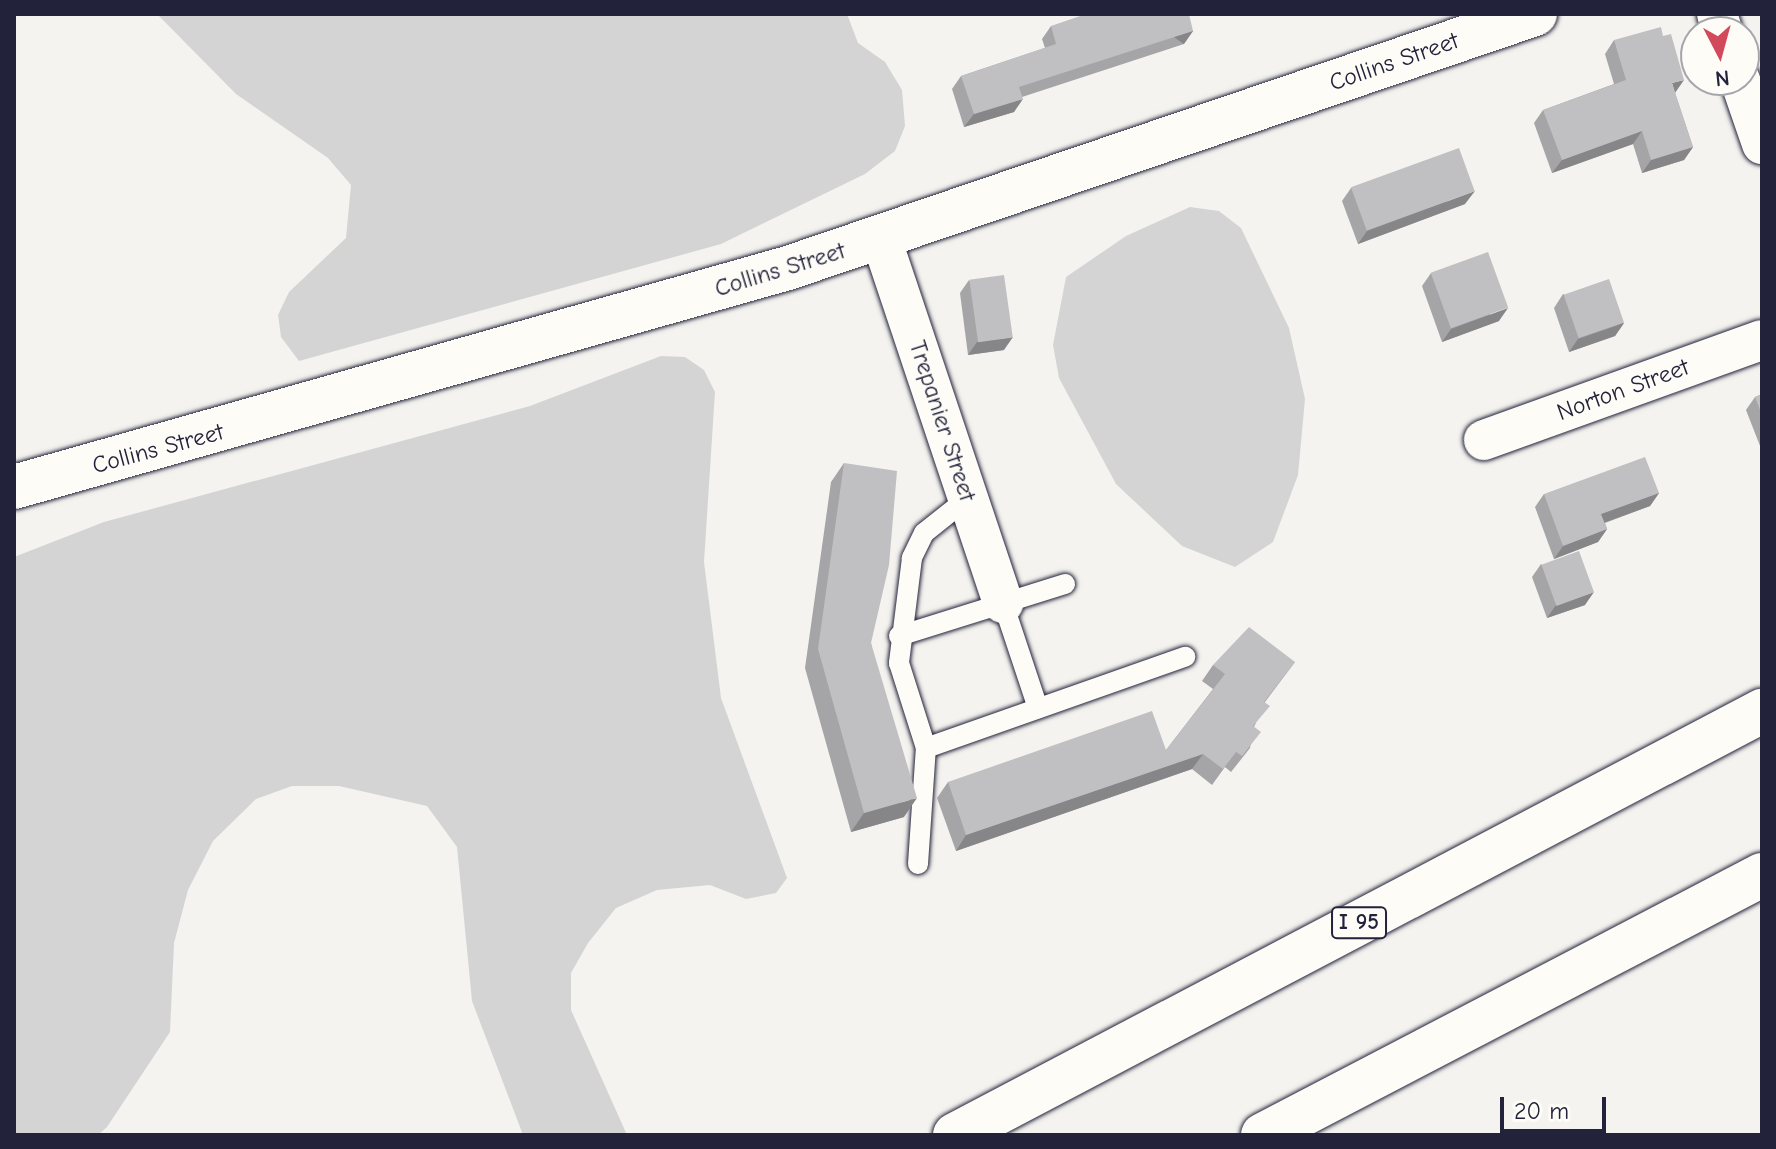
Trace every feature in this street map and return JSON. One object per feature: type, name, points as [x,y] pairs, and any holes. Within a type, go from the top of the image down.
[{"type":"main road","name":"Collins Street","points":[[14,487],[881,238],[1535,14]]},
{"type":"main road","name":"I 95","points":[[955,1135],[1762,711]]},
{"type":"main road","points":[[1263,1135],[1762,875]]},
{"type":"street","points":[[1746,96],[1762,144]]},
{"type":"street","name":"Trepanier Street","points":[[881,238],[1003,603]]},
{"type":"street","name":"Norton Street","points":[[1484,440],[1762,340]]},
{"type":"lane","points":[[918,864],[926,748],[899,663],[899,636],[917,545],[968,498]]},
{"type":"lane","points":[[899,636],[1065,584]]},
{"type":"lane","points":[[1003,603],[1038,708]]},
{"type":"lane","points":[[926,748],[1185,657]]},
{"type":"shaded area","points":[[157,14],[847,14],[858,43],[885,62],[902,90],[905,126],[895,151],[865,174],[721,244],[299,361],[281,337],[278,315],[289,292],[346,238],[351,185],[328,158],[236,94]]},
{"type":"shaded area","points":[[1190,207],[1219,211],[1241,228],[1289,328],[1305,399],[1298,475],[1273,542],[1235,567],[1182,546],[1116,484],[1059,378],[1053,345],[1066,277],[1126,236]]},
{"type":"shaded area","points":[[661,356],[685,357],[704,370],[715,392],[704,562],[721,698],[787,878],[776,893],[746,899],[710,885],[657,890],[616,908],[588,943],[571,973],[571,1010],[627,1135],[523,1135],[472,1001],[457,847],[427,806],[339,786],[292,786],[256,799],[213,841],[188,890],[174,943],[170,1032],[107,1127],[98,1135],[14,1135],[14,557],[104,522],[530,406]]},
{"type":"building","points":[[1086,14],[1189,14],[1193,31],[1019,87],[1023,99],[974,114],[961,76],[1056,44],[1051,26]]},
{"type":"building","points":[[1661,27],[1663,36],[1671,34],[1680,66],[1680,81],[1672,83],[1693,147],[1651,160],[1642,131],[1562,160],[1543,110],[1626,80],[1614,40]]},
{"type":"building","points":[[1459,148],[1475,191],[1367,231],[1351,187]]},
{"type":"building","points":[[1488,252],[1508,307],[1451,328],[1431,273]]},
{"type":"building","points":[[1004,275],[1013,337],[978,342],[969,280]]},
{"type":"building","points":[[1609,279],[1624,322],[1579,338],[1564,295]]},
{"type":"building","points":[[1762,394],[1762,415],[1755,397]]},
{"type":"building","points":[[1645,457],[1659,493],[1601,514],[1607,529],[1563,546],[1544,494]]},
{"type":"building","points":[[844,463],[897,471],[889,565],[871,643],[917,798],[864,813],[818,649]]},
{"type":"building","points":[[1579,551],[1594,592],[1556,606],[1541,565]]},
{"type":"building","points":[[1249,627],[1295,662],[1264,702],[1270,706],[1253,726],[1261,732],[1242,756],[1236,752],[1223,769],[1203,754],[966,835],[948,782],[1152,711],[1166,750],[1225,674],[1213,665]]}]
